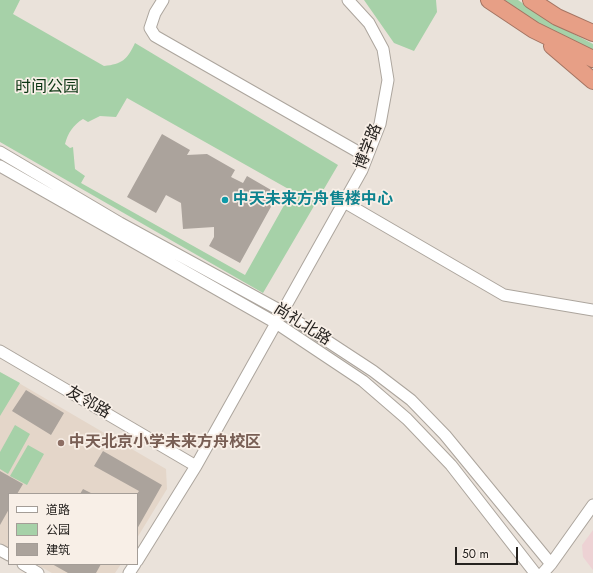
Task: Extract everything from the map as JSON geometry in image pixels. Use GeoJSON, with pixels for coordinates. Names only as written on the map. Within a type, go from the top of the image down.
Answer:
{"type":"FeatureCollection","features":[{"type":"Feature","properties":{"kind":"highway"},"geometry":{"type":"LineString","coordinates":[[531,0],[593,21]]}},
{"type":"Feature","properties":{"kind":"highway"},"geometry":{"type":"LineString","coordinates":[[531,0],[557,17],[593,33]]}},
{"type":"Feature","properties":{"kind":"highway"},"geometry":{"type":"LineString","coordinates":[[489,1],[534,30],[593,59]]}},
{"type":"Feature","properties":{"kind":"highway"},"geometry":{"type":"LineString","coordinates":[[534,30],[593,81]]}},
{"type":"Feature","properties":{"kind":"street"},"geometry":{"type":"LineString","coordinates":[[163,0],[155,14],[150,28],[155,36],[367,157]]}},
{"type":"Feature","properties":{"kind":"street","name":"博学路"},"geometry":{"type":"LineString","coordinates":[[283,312],[362,170],[380,124],[388,80],[383,49],[369,23],[348,0]]}},
{"type":"Feature","properties":{"kind":"street","name":"尚礼北路"},"geometry":{"type":"LineString","coordinates":[[0,152],[120,223],[283,312],[373,371],[411,400],[445,435],[551,564]]}},
{"type":"Feature","properties":{"kind":"street","name":"尚礼北路"},"geometry":{"type":"LineString","coordinates":[[0,166],[276,324],[363,381],[407,419],[451,465],[535,573]]}},
{"type":"Feature","properties":{"kind":"street"},"geometry":{"type":"LineString","coordinates":[[344,202],[504,295],[593,310]]}},
{"type":"Feature","properties":{"kind":"street"},"geometry":{"type":"LineString","coordinates":[[138,559],[196,466],[283,312]]}},
{"type":"Feature","properties":{"kind":"street","name":"友邻路"},"geometry":{"type":"LineString","coordinates":[[0,351],[196,466]]}},
{"type":"Feature","properties":{"kind":"street"},"geometry":{"type":"LineString","coordinates":[[543,573],[593,505]]}},
{"type":"Feature","properties":{"kind":"street"},"geometry":{"type":"LineString","coordinates":[[25,565],[38,573]]}},
{"type":"Feature","properties":{"kind":"shaded area","name":"中天北京小学未来方舟校区"},"geometry":{"type":"Polygon","coordinates":[[[0,372],[166,469],[167,489],[138,536],[138,493],[8,493],[8,547],[0,543],[0,372]]]}},
{"type":"Feature","properties":{"kind":"shaded area"},"geometry":{"type":"Polygon","coordinates":[[[593,530],[593,570],[583,557],[582,545],[593,530]]]}},
{"type":"Feature","properties":{"kind":"shaded area"},"geometry":{"type":"Polygon","coordinates":[[[38,565],[120,565],[115,573],[52,573],[38,565]]]}},
{"type":"Feature","properties":{"kind":"green space","name":"时间公园"},"geometry":{"type":"Polygon","coordinates":[[[0,0],[20,0],[13,14],[104,66],[115,64],[123,60],[135,43],[338,165],[263,293],[0,142],[0,0]],[[127,98],[116,117],[100,116],[88,122],[83,119],[79,121],[71,130],[65,144],[70,148],[73,147],[75,169],[85,176],[81,183],[245,275],[292,191],[127,98]]]}},
{"type":"Feature","properties":{"kind":"green space"},"geometry":{"type":"Polygon","coordinates":[[[364,0],[436,0],[437,12],[414,51],[394,43],[364,0]]]}},
{"type":"Feature","properties":{"kind":"green space"},"geometry":{"type":"Polygon","coordinates":[[[505,0],[518,0],[547,20],[593,44],[593,51],[536,22],[505,0]]]}},
{"type":"Feature","properties":{"kind":"green space"},"geometry":{"type":"Polygon","coordinates":[[[0,372],[20,383],[0,416],[0,372]]]}},
{"type":"Feature","properties":{"kind":"green space"},"geometry":{"type":"Polygon","coordinates":[[[15,425],[30,434],[8,474],[0,469],[0,452],[15,425]]]}},
{"type":"Feature","properties":{"kind":"green space"},"geometry":{"type":"Polygon","coordinates":[[[28,445],[44,454],[27,485],[10,476],[28,445]]]}},
{"type":"Feature","properties":{"kind":"building","name":"中天未来方舟售楼中心"},"geometry":{"type":"Polygon","coordinates":[[[162,134],[190,150],[187,155],[207,154],[235,170],[231,177],[243,183],[247,176],[278,194],[240,263],[209,246],[214,237],[214,227],[183,229],[181,203],[166,195],[156,213],[127,197],[162,134]]]}},
{"type":"Feature","properties":{"kind":"building"},"geometry":{"type":"Polygon","coordinates":[[[26,390],[64,413],[51,435],[12,411],[26,390]]]}},
{"type":"Feature","properties":{"kind":"building"},"geometry":{"type":"Polygon","coordinates":[[[103,451],[162,485],[138,527],[138,493],[139,491],[94,466],[103,451]]]}},
{"type":"Feature","properties":{"kind":"building"},"geometry":{"type":"Polygon","coordinates":[[[0,471],[23,484],[18,493],[8,493],[8,511],[0,525],[0,471]]]}},
{"type":"Feature","properties":{"kind":"building"},"geometry":{"type":"Polygon","coordinates":[[[83,489],[91,493],[81,493],[83,489]]]}},
{"type":"Feature","properties":{"kind":"building"},"geometry":{"type":"Polygon","coordinates":[[[54,565],[100,565],[96,573],[68,573],[54,565]]]}},
{"type":"Feature","properties":{"kind":"place","name":"中天未来方舟售楼中心"},"geometry":{"type":"Point","coordinates":[225,200]}},
{"type":"Feature","properties":{"kind":"place","name":"中天北京小学未来方舟校区"},"geometry":{"type":"Point","coordinates":[61,443]}}]}
